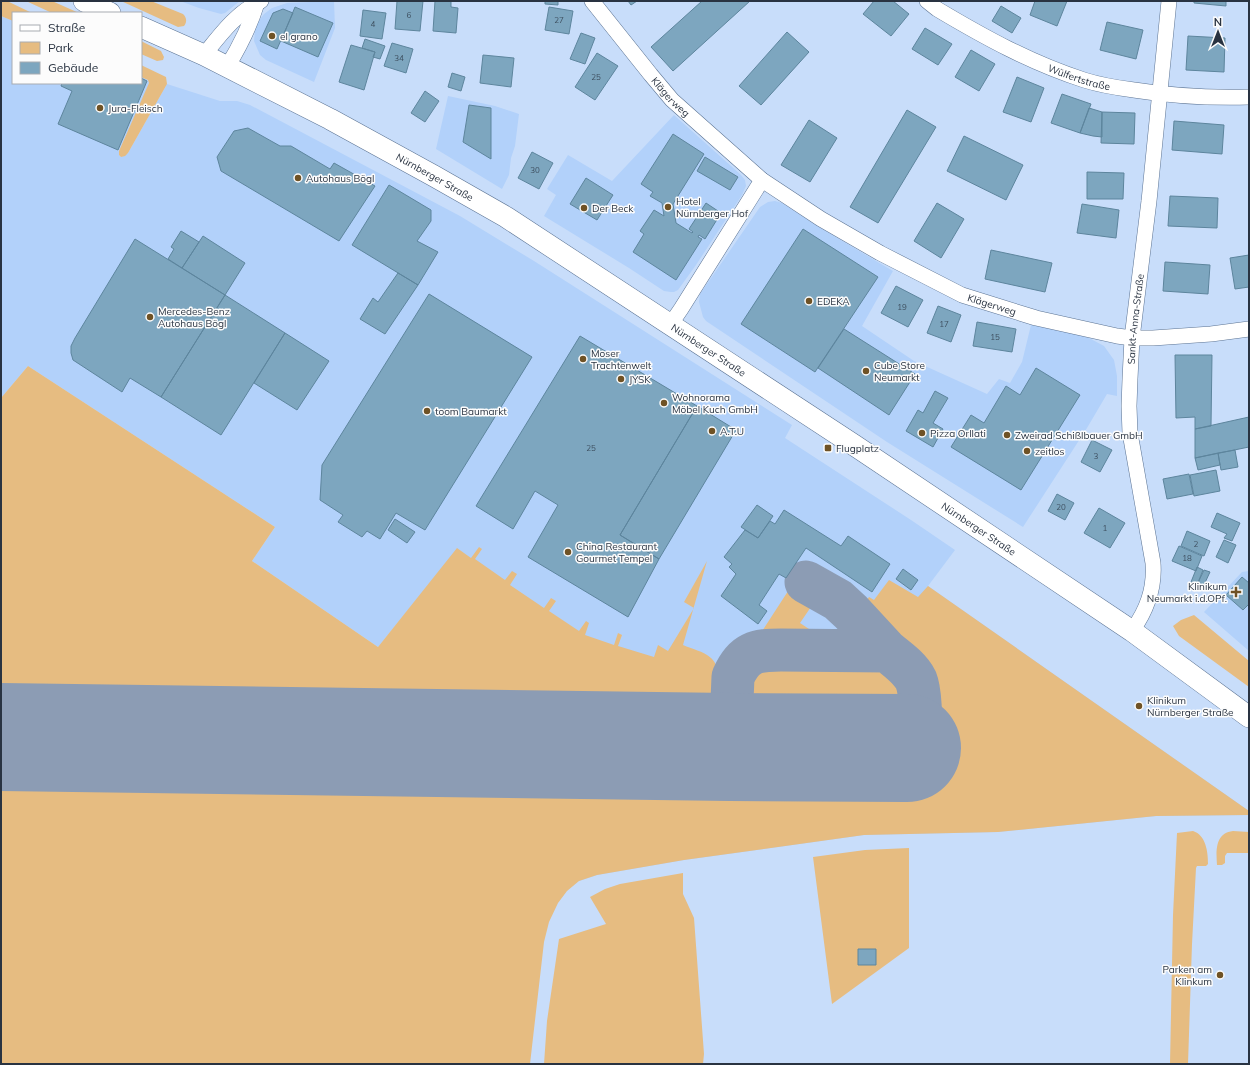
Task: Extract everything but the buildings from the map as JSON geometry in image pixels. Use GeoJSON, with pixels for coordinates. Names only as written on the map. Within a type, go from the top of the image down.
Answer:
{"type":"FeatureCollection","features":[{"type":"Feature","properties":{"kind":"main road"},"geometry":{"type":"LineString","coordinates":[[84,1],[108,12]]}},
{"type":"Feature","properties":{"kind":"main road","name":"Nürnberger Straße"},"geometry":{"type":"LineString","coordinates":[[142,27],[204,55],[330,119],[476,200],[538,237],[854,445],[1132,631],[1249,717]]}},
{"type":"Feature","properties":{"kind":"street","name":"Klägerweg"},"geometry":{"type":"LineString","coordinates":[[592,1],[672,100],[762,180],[821,219],[880,253],[962,295],[1036,318],[1132,338],[1172,337],[1249,329]]}},
{"type":"Feature","properties":{"kind":"street","name":"Wülfertstraße"},"geometry":{"type":"LineString","coordinates":[[927,1],[937,9],[1006,48],[1042,65],[1085,80],[1119,88],[1159,94],[1249,97]]}},
{"type":"Feature","properties":{"kind":"street","name":"Sankt-Anna-Straße"},"geometry":{"type":"LineString","coordinates":[[1132,631],[1145,610],[1150,597],[1153,586],[1154,570],[1130,433],[1129,406],[1132,338],[1149,202],[1159,94],[1170,1]]}},
{"type":"Feature","properties":{"kind":"street"},"geometry":{"type":"LineString","coordinates":[[204,55],[236,19],[259,2]]}},
{"type":"Feature","properties":{"kind":"street"},"geometry":{"type":"LineString","coordinates":[[227,67],[241,44],[259,2]]}},
{"type":"Feature","properties":{"kind":"street"},"geometry":{"type":"LineString","coordinates":[[670,325],[762,180]]}},
{"type":"Feature","properties":{"kind":"shaded area"},"geometry":{"type":"Polygon","coordinates":[[[180,1],[240,1],[225,13],[221,14],[180,1]]]}},
{"type":"Feature","properties":{"kind":"shaded area"},"geometry":{"type":"Polygon","coordinates":[[[334,1],[335,28],[314,82],[266,60],[260,55],[254,41],[255,30],[258,22],[264,14],[272,8],[287,3],[334,1]]]}},
{"type":"Feature","properties":{"kind":"shaded area"},"geometry":{"type":"Polygon","coordinates":[[[1,16],[12,21],[12,84],[142,84],[142,77],[148,80],[148,87],[119,151],[119,155],[121,157],[128,153],[167,84],[220,101],[237,101],[250,105],[460,216],[534,261],[792,425],[785,438],[955,550],[928,586],[1249,811],[1249,815],[1156,816],[998,832],[864,835],[684,860],[597,875],[579,881],[1,884],[1,661],[535,666],[455,552],[378,647],[252,561],[275,527],[28,366],[1,398],[1,16]]]}},
{"type":"Feature","properties":{"kind":"shaded area"},"geometry":{"type":"Polygon","coordinates":[[[448,96],[495,106],[519,114],[515,146],[511,158],[509,175],[502,189],[436,149],[448,96]]]}},
{"type":"Feature","properties":{"kind":"shaded area"},"geometry":{"type":"Polygon","coordinates":[[[674,115],[740,174],[745,180],[746,186],[742,195],[696,265],[678,290],[671,292],[664,291],[544,216],[556,195],[547,189],[568,155],[612,181],[674,115]]]}},
{"type":"Feature","properties":{"kind":"shaded area"},"geometry":{"type":"Polygon","coordinates":[[[775,201],[782,203],[817,226],[893,271],[862,326],[914,361],[987,394],[999,379],[1010,383],[1022,362],[1031,325],[1089,338],[1104,346],[1114,360],[1117,376],[1117,396],[1107,394],[1087,428],[1023,527],[887,442],[706,321],[703,317],[699,302],[700,294],[760,207],[768,202],[775,201]]]}},
{"type":"Feature","properties":{"kind":"shaded area","name":"Klinikum Neumarkt i.d.OPf."},"geometry":{"type":"Polygon","coordinates":[[[1249,571],[1249,651],[1204,612],[1242,572],[1249,571]]]}},
{"type":"Feature","properties":{"kind":"green space"},"geometry":{"type":"Polygon","coordinates":[[[1,1],[7,1],[30,12],[12,12],[12,21],[1,16],[1,1]]]}},
{"type":"Feature","properties":{"kind":"green space"},"geometry":{"type":"Polygon","coordinates":[[[26,1],[52,1],[77,12],[50,12],[26,1]]]}},
{"type":"Feature","properties":{"kind":"green space"},"geometry":{"type":"Polygon","coordinates":[[[121,1],[151,1],[183,14],[186,18],[186,23],[184,26],[178,27],[121,1]]]}},
{"type":"Feature","properties":{"kind":"green space"},"geometry":{"type":"Polygon","coordinates":[[[142,42],[161,51],[164,57],[163,60],[157,61],[142,54],[142,42]]]}},
{"type":"Feature","properties":{"kind":"green space"},"geometry":{"type":"Polygon","coordinates":[[[142,65],[166,77],[167,84],[128,153],[121,157],[119,155],[119,151],[149,83],[148,80],[142,77],[142,65]]]}},
{"type":"Feature","properties":{"kind":"green space"},"geometry":{"type":"Polygon","coordinates":[[[28,366],[275,527],[252,561],[378,647],[457,548],[471,558],[479,547],[482,549],[475,559],[505,580],[512,571],[517,574],[510,585],[544,608],[551,598],[556,601],[549,611],[579,631],[586,621],[589,623],[585,635],[614,645],[618,633],[622,635],[618,646],[654,657],[658,645],[668,651],[693,609],[683,645],[697,650],[711,658],[719,671],[724,698],[724,707],[720,721],[713,728],[696,733],[1,724],[1,398],[28,366]]]}},
{"type":"Feature","properties":{"kind":"green space"},"geometry":{"type":"Polygon","coordinates":[[[707,561],[694,608],[684,602],[707,561]]]}},
{"type":"Feature","properties":{"kind":"green space"},"geometry":{"type":"Polygon","coordinates":[[[889,580],[918,597],[928,586],[1249,811],[1249,815],[1156,816],[998,832],[864,835],[684,860],[597,875],[579,881],[567,891],[558,903],[549,922],[544,942],[530,1064],[1,1064],[1,750],[925,762],[925,688],[922,680],[913,667],[858,613],[869,597],[874,600],[889,580]]]}},
{"type":"Feature","properties":{"kind":"green space"},"geometry":{"type":"Polygon","coordinates":[[[792,585],[817,598],[800,623],[830,643],[847,618],[873,644],[755,642],[792,585]]]}},
{"type":"Feature","properties":{"kind":"green space"},"geometry":{"type":"Polygon","coordinates":[[[1194,615],[1249,661],[1249,687],[1179,636],[1173,626],[1181,620],[1194,615]]]}},
{"type":"Feature","properties":{"kind":"green space"},"geometry":{"type":"Polygon","coordinates":[[[795,656],[876,657],[887,660],[897,666],[905,675],[913,690],[914,717],[911,727],[905,733],[895,736],[888,736],[764,733],[750,730],[741,725],[737,715],[738,694],[744,676],[748,670],[758,662],[767,659],[795,656]]]}},
{"type":"Feature","properties":{"kind":"green space"},"geometry":{"type":"Polygon","coordinates":[[[1193,831],[1201,836],[1205,844],[1207,849],[1208,864],[1206,866],[1197,866],[1196,868],[1188,1064],[1170,1064],[1173,915],[1177,833],[1193,831]]]}},
{"type":"Feature","properties":{"kind":"green space"},"geometry":{"type":"Polygon","coordinates":[[[1227,832],[1249,832],[1249,853],[1227,853],[1225,856],[1225,863],[1222,865],[1217,865],[1217,849],[1220,839],[1227,832]]]}},
{"type":"Feature","properties":{"kind":"green space"},"geometry":{"type":"Polygon","coordinates":[[[909,848],[909,948],[832,1004],[813,857],[865,850],[909,848]]]}},
{"type":"Feature","properties":{"kind":"green space"},"geometry":{"type":"Polygon","coordinates":[[[683,873],[683,894],[694,918],[704,1054],[703,1064],[544,1064],[547,1021],[559,939],[606,924],[590,897],[605,889],[620,884],[683,873]]]}},
{"type":"Feature","properties":{"kind":"taxiway"},"geometry":{"type":"LineString","coordinates":[[806,582],[838,600],[887,651]]}},
{"type":"Feature","properties":{"kind":"taxiway"},"geometry":{"type":"LineString","coordinates":[[730,747],[733,677],[737,669],[746,657],[752,654],[764,651],[781,650],[887,651],[910,672],[916,680],[919,691],[920,725],[916,738],[907,748]]}},
{"type":"Feature","properties":{"kind":"runway"},"geometry":{"type":"LineString","coordinates":[[1,737],[907,748]]}},
{"type":"Feature","properties":{"kind":"place","name":"el grano"},"geometry":{"type":"Point","coordinates":[272,36]}},
{"type":"Feature","properties":{"kind":"place","name":"Jura-Fleisch"},"geometry":{"type":"Point","coordinates":[100,108]}},
{"type":"Feature","properties":{"kind":"place","name":"Autohaus Bögl"},"geometry":{"type":"Point","coordinates":[298,178]}},
{"type":"Feature","properties":{"kind":"place","name":"Hotel Nürnberger Hof"},"geometry":{"type":"Point","coordinates":[668,207]}},
{"type":"Feature","properties":{"kind":"place","name":"Der Beck"},"geometry":{"type":"Point","coordinates":[584,208]}},
{"type":"Feature","properties":{"kind":"place","name":"EDEKA"},"geometry":{"type":"Point","coordinates":[809,301]}},
{"type":"Feature","properties":{"kind":"place","name":"Mercedes-Benz Autohaus Bögl"},"geometry":{"type":"Point","coordinates":[150,317]}},
{"type":"Feature","properties":{"kind":"place","name":"Moser Trachtenwelt"},"geometry":{"type":"Point","coordinates":[583,359]}},
{"type":"Feature","properties":{"kind":"place","name":"Cube Store Neumarkt"},"geometry":{"type":"Point","coordinates":[866,371]}},
{"type":"Feature","properties":{"kind":"place","name":"JYSK"},"geometry":{"type":"Point","coordinates":[621,379]}},
{"type":"Feature","properties":{"kind":"place","name":"Wohnorama Möbel Kuch GmbH"},"geometry":{"type":"Point","coordinates":[664,403]}},
{"type":"Feature","properties":{"kind":"place","name":"toom Baumarkt"},"geometry":{"type":"Point","coordinates":[427,411]}},
{"type":"Feature","properties":{"kind":"place","name":"A.T.U"},"geometry":{"type":"Point","coordinates":[712,431]}},
{"type":"Feature","properties":{"kind":"place","name":"Pizza Orllati"},"geometry":{"type":"Point","coordinates":[922,433]}},
{"type":"Feature","properties":{"kind":"place","name":"Zweirad Schißlbauer GmbH"},"geometry":{"type":"Point","coordinates":[1007,435]}},
{"type":"Feature","properties":{"kind":"place","name":"Flugplatz"},"geometry":{"type":"Point","coordinates":[828,448]}},
{"type":"Feature","properties":{"kind":"place","name":"zeitlos"},"geometry":{"type":"Point","coordinates":[1027,451]}},
{"type":"Feature","properties":{"kind":"place","name":"China Restaurant Gourmet Tempel"},"geometry":{"type":"Point","coordinates":[568,552]}},
{"type":"Feature","properties":{"kind":"place","name":"Klinikum Neumarkt i.d.OPf."},"geometry":{"type":"Point","coordinates":[1236,592]}},
{"type":"Feature","properties":{"kind":"place","name":"Klinikum Nürnberger Straße"},"geometry":{"type":"Point","coordinates":[1139,706]}},
{"type":"Feature","properties":{"kind":"place","name":"Parken am Klinkum"},"geometry":{"type":"Point","coordinates":[1220,975]}}]}
